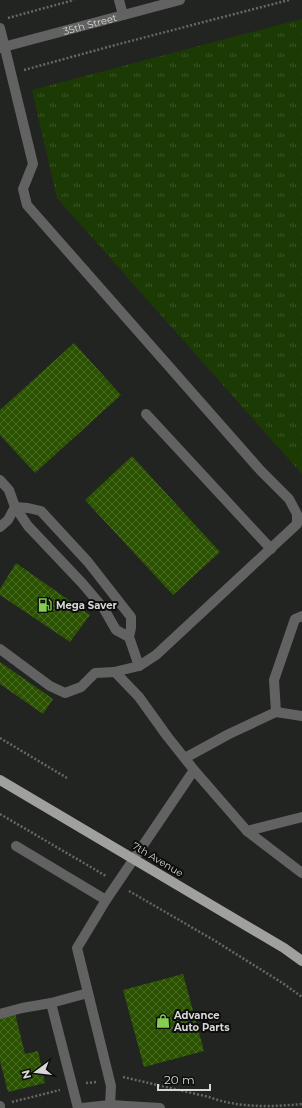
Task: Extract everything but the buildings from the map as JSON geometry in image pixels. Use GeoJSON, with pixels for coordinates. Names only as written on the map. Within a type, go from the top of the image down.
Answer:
{"type":"FeatureCollection","features":[{"type":"Feature","properties":{"kind":"main road","name":"7th Avenue"},"geometry":{"type":"LineString","coordinates":[[0,780],[284,948],[302,961]]}},
{"type":"Feature","properties":{"kind":"street"},"geometry":{"type":"LineString","coordinates":[[119,0],[123,15]]}},
{"type":"Feature","properties":{"kind":"street","name":"35th Street"},"geometry":{"type":"LineString","coordinates":[[2,48],[180,0]]}},
{"type":"Feature","properties":{"kind":"street"},"geometry":{"type":"LineString","coordinates":[[0,28],[2,48],[11,73],[33,164],[24,189],[27,205],[261,471],[289,499],[297,514],[297,524],[156,655],[139,666],[114,672],[96,673],[81,687],[65,693],[50,686],[0,649]]}},
{"type":"Feature","properties":{"kind":"street"},"geometry":{"type":"LineString","coordinates":[[146,414],[271,549]]}},
{"type":"Feature","properties":{"kind":"street"},"geometry":{"type":"LineString","coordinates":[[0,480],[9,490],[15,507],[28,526],[82,583],[104,609],[116,630],[129,637]]}},
{"type":"Feature","properties":{"kind":"street"},"geometry":{"type":"LineString","coordinates":[[15,507],[41,511],[88,562],[131,617],[129,637],[139,666]]}},
{"type":"Feature","properties":{"kind":"street"},"geometry":{"type":"LineString","coordinates":[[0,527],[8,520],[15,507]]}},
{"type":"Feature","properties":{"kind":"street"},"geometry":{"type":"LineString","coordinates":[[276,712],[274,680],[295,619],[302,616]]}},
{"type":"Feature","properties":{"kind":"street"},"geometry":{"type":"LineString","coordinates":[[114,672],[139,697],[194,770],[247,831],[302,873]]}},
{"type":"Feature","properties":{"kind":"street"},"geometry":{"type":"LineString","coordinates":[[185,758],[228,734],[276,712],[302,716]]}},
{"type":"Feature","properties":{"kind":"street"},"geometry":{"type":"LineString","coordinates":[[110,1105],[111,1086],[76,948],[106,900],[194,770]]}},
{"type":"Feature","properties":{"kind":"street"},"geometry":{"type":"LineString","coordinates":[[247,831],[302,817]]}},
{"type":"Feature","properties":{"kind":"street"},"geometry":{"type":"LineString","coordinates":[[16,846],[106,900]]}},
{"type":"Feature","properties":{"kind":"street"},"geometry":{"type":"LineString","coordinates":[[0,1014],[88,994]]}},
{"type":"Feature","properties":{"kind":"street"},"geometry":{"type":"LineString","coordinates":[[51,1003],[78,1108]]}},
{"type":"Feature","properties":{"kind":"street"},"geometry":{"type":"LineString","coordinates":[[82,1108],[110,1105],[160,1108]]}},
{"type":"Feature","properties":{"kind":"path"},"geometry":{"type":"LineString","coordinates":[[7,18],[74,0]]}},
{"type":"Feature","properties":{"kind":"path"},"geometry":{"type":"LineString","coordinates":[[11,73],[289,0]]}},
{"type":"Feature","properties":{"kind":"path"},"geometry":{"type":"LineString","coordinates":[[0,738],[67,778]]}},
{"type":"Feature","properties":{"kind":"path"},"geometry":{"type":"LineString","coordinates":[[0,814],[212,939],[302,997]]}},
{"type":"Feature","properties":{"kind":"green space"},"geometry":{"type":"Polygon","coordinates":[[[302,19],[302,474],[57,198],[32,90],[302,19]]]}},
{"type":"Feature","properties":{"kind":"place","name":"Mega Saver"},"geometry":{"type":"Point","coordinates":[45,605]}},
{"type":"Feature","properties":{"kind":"place","name":"Advance Auto Parts"},"geometry":{"type":"Point","coordinates":[163,1021]}}]}
